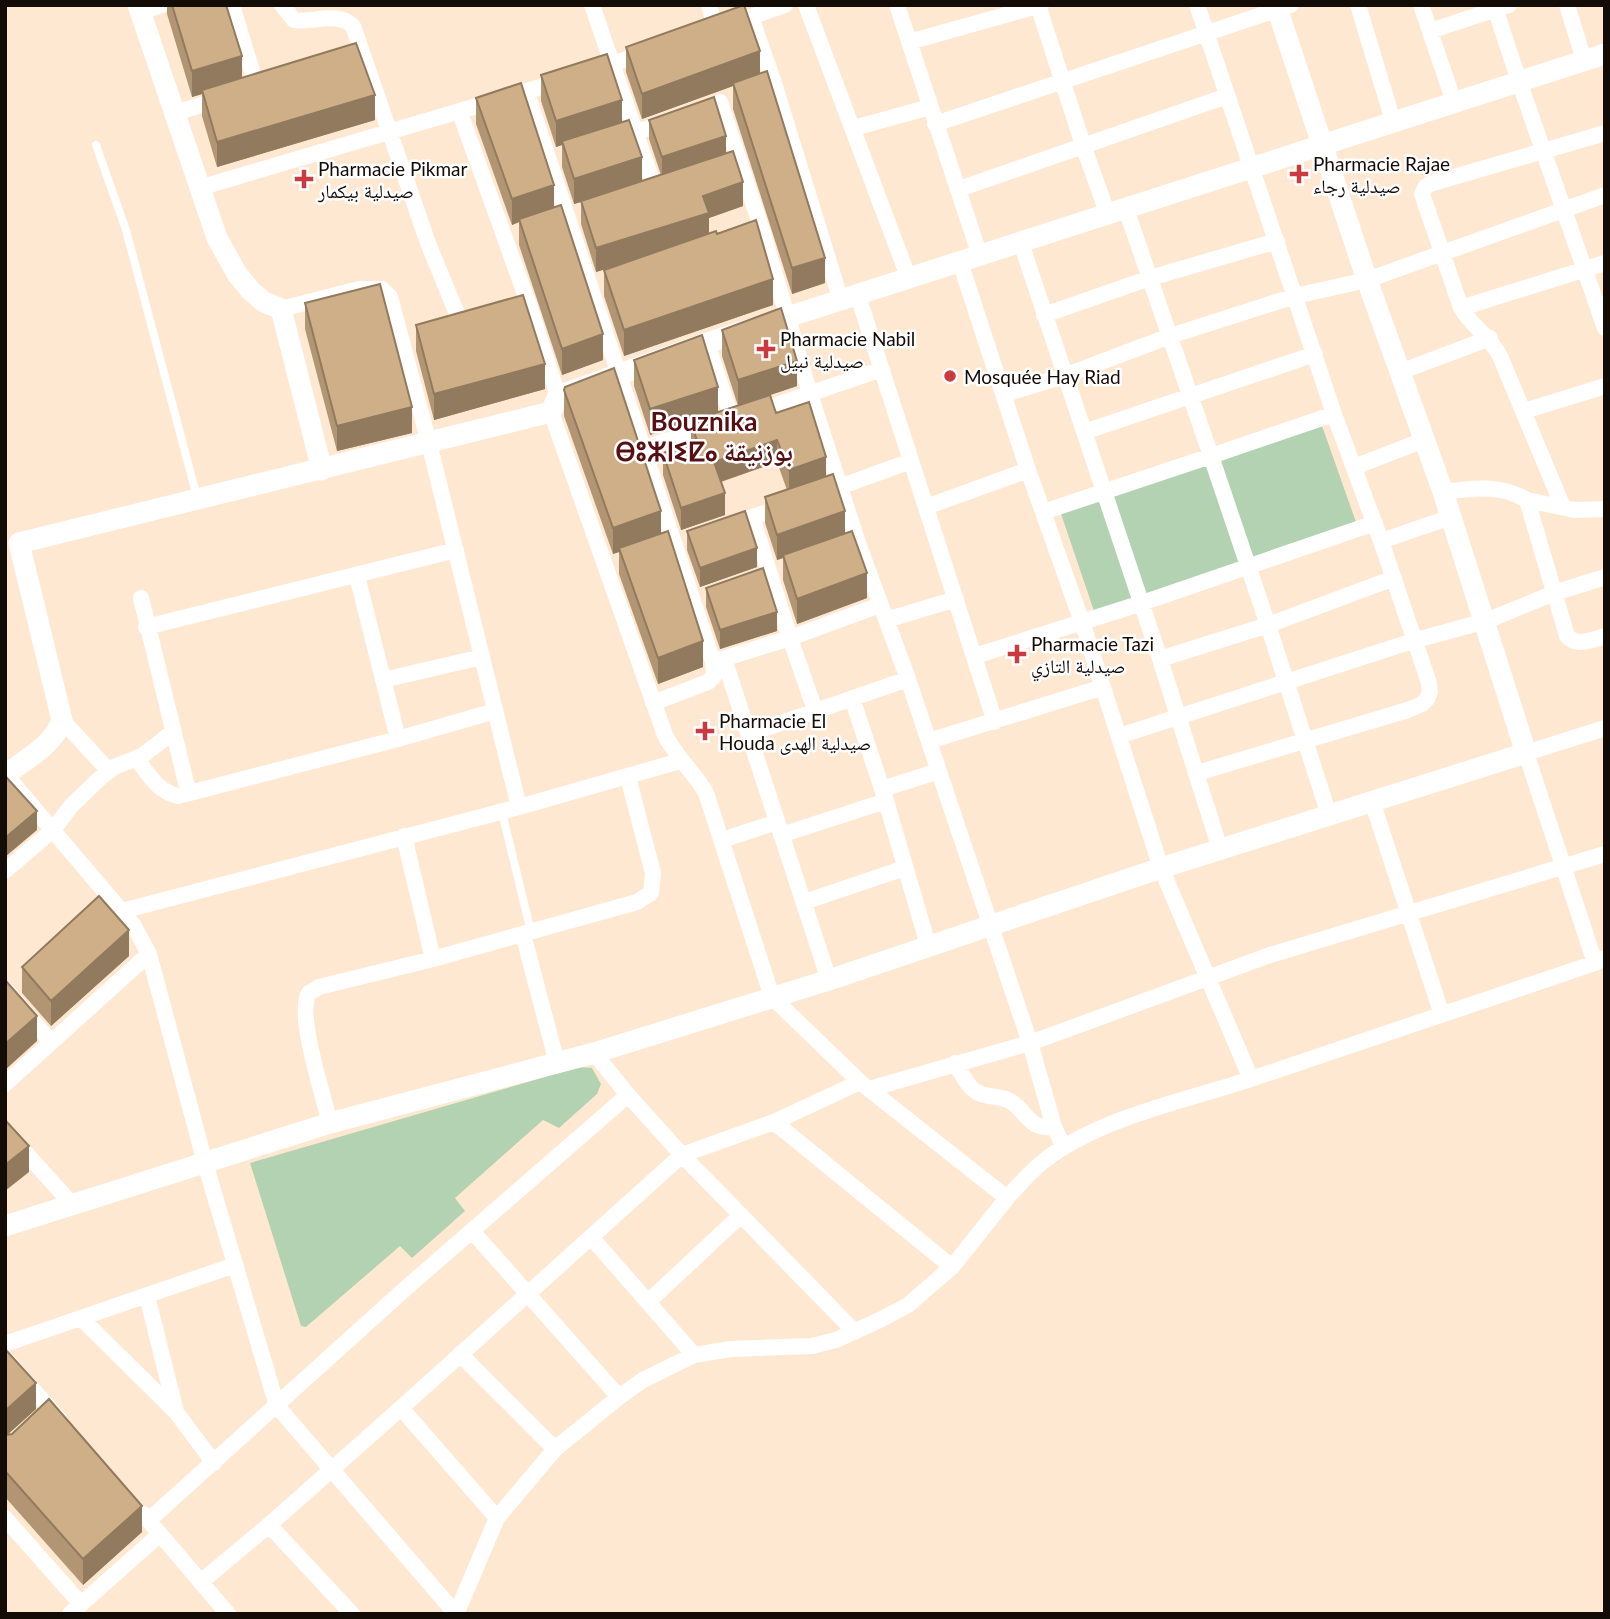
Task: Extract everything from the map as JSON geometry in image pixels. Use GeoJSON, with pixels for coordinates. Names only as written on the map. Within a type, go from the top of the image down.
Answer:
{"type":"FeatureCollection","features":[{"type":"Feature","properties":{"kind":"street"},"geometry":{"type":"LineString","coordinates":[[162,5],[139,8],[217,238],[237,274],[264,302],[281,309],[359,289],[382,289],[390,297],[410,341],[429,443],[519,807]]}},
{"type":"Feature","properties":{"kind":"street"},"geometry":{"type":"LineString","coordinates":[[174,113],[251,90],[232,5]]}},
{"type":"Feature","properties":{"kind":"street"},"geometry":{"type":"LineString","coordinates":[[282,5],[294,20],[335,18],[347,20],[353,26],[358,57],[390,132],[428,243],[462,326]]}},
{"type":"Feature","properties":{"kind":"street"},"geometry":{"type":"LineString","coordinates":[[592,5],[655,189]]}},
{"type":"Feature","properties":{"kind":"street"},"geometry":{"type":"LineString","coordinates":[[709,5],[710,32],[785,5]]}},
{"type":"Feature","properties":{"kind":"street"},"geometry":{"type":"LineString","coordinates":[[806,5],[909,279]]}},
{"type":"Feature","properties":{"kind":"street"},"geometry":{"type":"LineString","coordinates":[[897,5],[959,189],[970,259],[1028,470],[1104,687],[1161,868],[1251,1079]]}},
{"type":"Feature","properties":{"kind":"street"},"geometry":{"type":"LineString","coordinates":[[1196,773],[1422,704],[1430,692],[1416,640],[1334,414],[1197,5]]}},
{"type":"Feature","properties":{"kind":"street"},"geometry":{"type":"LineString","coordinates":[[1358,5],[1393,121]]}},
{"type":"Feature","properties":{"kind":"street"},"geometry":{"type":"LineString","coordinates":[[1421,5],[1454,102]]}},
{"type":"Feature","properties":{"kind":"street"},"geometry":{"type":"LineString","coordinates":[[1567,5],[1584,60]]}},
{"type":"Feature","properties":{"kind":"street"},"geometry":{"type":"LineString","coordinates":[[909,42],[1039,6],[1083,145],[1150,278],[1268,625],[1329,815]]}},
{"type":"Feature","properties":{"kind":"street"},"geometry":{"type":"LineString","coordinates":[[62,720],[57,732],[48,741],[5,775],[135,926],[149,954],[205,1163],[277,1406],[457,1613],[497,1518],[555,1449],[643,1380],[694,1355],[731,1349],[805,1347],[836,1340],[908,1305],[953,1268],[1029,1174],[1064,1147],[1116,1121],[1251,1079],[1600,960],[1564,867],[1443,492],[1321,145],[1281,6],[1206,34],[935,124]]}},
{"type":"Feature","properties":{"kind":"street"},"geometry":{"type":"LineString","coordinates":[[1430,31],[1500,7],[1519,81],[1605,328]]}},
{"type":"Feature","properties":{"kind":"street"},"geometry":{"type":"LineString","coordinates":[[751,17],[769,85],[850,298],[882,369],[995,722]]}},
{"type":"Feature","properties":{"kind":"street"},"geometry":{"type":"LineString","coordinates":[[200,188],[527,93],[664,47]]}},
{"type":"Feature","properties":{"kind":"street"},"geometry":{"type":"LineString","coordinates":[[109,771],[62,720],[12,544],[429,443],[554,404],[618,375],[707,343],[1605,54]]}},
{"type":"Feature","properties":{"kind":"street"},"geometry":{"type":"LineString","coordinates":[[527,93],[555,158],[568,217],[598,285],[618,375],[674,544],[699,598],[719,661],[749,734],[829,980]]}},
{"type":"Feature","properties":{"kind":"street"},"geometry":{"type":"LineString","coordinates":[[959,189],[1227,96]]}},
{"type":"Feature","properties":{"kind":"street"},"geometry":{"type":"LineString","coordinates":[[720,102],[733,164],[787,318],[840,487],[852,545],[883,612],[908,679],[1030,1043],[1054,1127],[1064,1147]]}},
{"type":"Feature","properties":{"kind":"street"},"geometry":{"type":"LineString","coordinates":[[854,128],[930,107]]}},
{"type":"Feature","properties":{"kind":"street"},"geometry":{"type":"LineString","coordinates":[[460,113],[511,236],[524,310],[554,404],[612,565],[653,703],[665,735],[680,761],[697,778],[706,793],[772,997],[865,1086],[1007,1198]]}},
{"type":"Feature","properties":{"kind":"street"},"geometry":{"type":"LineString","coordinates":[[598,145],[684,115]]}},
{"type":"Feature","properties":{"kind":"street"},"geometry":{"type":"LineString","coordinates":[[1563,508],[1510,375],[1490,338],[1472,323],[1461,308],[1422,194],[1426,186],[1605,133]]}},
{"type":"Feature","properties":{"kind":"street"},"geometry":{"type":"LineString","coordinates":[[1005,394],[1064,376],[1170,336],[1295,296],[1367,280],[1605,195]]}},
{"type":"Feature","properties":{"kind":"street"},"geometry":{"type":"LineString","coordinates":[[1044,315],[1150,278],[1277,241]]}},
{"type":"Feature","properties":{"kind":"street"},"geometry":{"type":"LineString","coordinates":[[1021,243],[1142,603],[1220,849]]}},
{"type":"Feature","properties":{"kind":"street"},"geometry":{"type":"LineString","coordinates":[[1461,308],[1605,263]]}},
{"type":"Feature","properties":{"kind":"street"},"geometry":{"type":"LineString","coordinates":[[281,309],[321,470]]}},
{"type":"Feature","properties":{"kind":"street"},"geometry":{"type":"LineString","coordinates":[[1400,372],[1490,338]]}},
{"type":"Feature","properties":{"kind":"street"},"geometry":{"type":"LineString","coordinates":[[707,343],[732,420]]}},
{"type":"Feature","properties":{"kind":"street"},"geometry":{"type":"LineString","coordinates":[[1084,432],[1315,354]]}},
{"type":"Feature","properties":{"kind":"street"},"geometry":{"type":"LineString","coordinates":[[644,448],[882,369]]}},
{"type":"Feature","properties":{"kind":"street"},"geometry":{"type":"LineString","coordinates":[[1524,411],[1605,386]]}},
{"type":"Feature","properties":{"kind":"street"},"geometry":{"type":"LineString","coordinates":[[1043,512],[1334,414]]}},
{"type":"Feature","properties":{"kind":"street"},"geometry":{"type":"LineString","coordinates":[[1354,467],[1424,440]]}},
{"type":"Feature","properties":{"kind":"street"},"geometry":{"type":"LineString","coordinates":[[712,531],[911,461]]}},
{"type":"Feature","properties":{"kind":"street"},"geometry":{"type":"LineString","coordinates":[[926,507],[1028,470]]}},
{"type":"Feature","properties":{"kind":"street"},"geometry":{"type":"LineString","coordinates":[[1443,492],[1480,487],[1505,489],[1527,500],[1563,508],[1586,511],[1605,509]]}},
{"type":"Feature","properties":{"kind":"street"},"geometry":{"type":"LineString","coordinates":[[1527,500],[1564,630],[1570,640],[1579,642],[1605,636]]}},
{"type":"Feature","properties":{"kind":"street"},"geometry":{"type":"LineString","coordinates":[[752,517],[816,710]]}},
{"type":"Feature","properties":{"kind":"street"},"geometry":{"type":"LineString","coordinates":[[1381,541],[1451,517]]}},
{"type":"Feature","properties":{"kind":"street"},"geometry":{"type":"LineString","coordinates":[[975,656],[1142,603],[1375,523]]}},
{"type":"Feature","properties":{"kind":"street"},"geometry":{"type":"LineString","coordinates":[[146,627],[456,550]]}},
{"type":"Feature","properties":{"kind":"street"},"geometry":{"type":"LineString","coordinates":[[357,576],[398,739]]}},
{"type":"Feature","properties":{"kind":"street"},"geometry":{"type":"LineString","coordinates":[[1119,736],[1416,640],[1486,621],[1554,593],[1605,577]]}},
{"type":"Feature","properties":{"kind":"street"},"geometry":{"type":"LineString","coordinates":[[1160,659],[1268,625],[1394,579]]}},
{"type":"Feature","properties":{"kind":"street"},"geometry":{"type":"LineString","coordinates":[[141,598],[188,791]]}},
{"type":"Feature","properties":{"kind":"street"},"geometry":{"type":"LineString","coordinates":[[719,661],[883,612],[956,599]]}},
{"type":"Feature","properties":{"kind":"street"},"geometry":{"type":"LineString","coordinates":[[383,680],[482,657]]}},
{"type":"Feature","properties":{"kind":"street"},"geometry":{"type":"LineString","coordinates":[[653,703],[702,686],[711,680],[719,661]]}},
{"type":"Feature","properties":{"kind":"street"},"geometry":{"type":"LineString","coordinates":[[749,734],[908,679]]}},
{"type":"Feature","properties":{"kind":"street"},"geometry":{"type":"LineString","coordinates":[[929,741],[1104,687]]}},
{"type":"Feature","properties":{"kind":"street"},"geometry":{"type":"LineString","coordinates":[[852,698],[928,945]]}},
{"type":"Feature","properties":{"kind":"street"},"geometry":{"type":"LineString","coordinates":[[137,759],[163,790],[178,796],[188,791],[398,739],[495,711]]}},
{"type":"Feature","properties":{"kind":"street"},"geometry":{"type":"LineString","coordinates":[[5,1226],[330,1123],[594,1053],[829,980],[1161,868],[1605,728]]}},
{"type":"Feature","properties":{"kind":"street"},"geometry":{"type":"LineString","coordinates":[[5,871],[54,829],[71,806],[109,771],[137,759],[174,732]]}},
{"type":"Feature","properties":{"kind":"street"},"geometry":{"type":"LineString","coordinates":[[122,911],[502,812],[680,761]]}},
{"type":"Feature","properties":{"kind":"street"},"geometry":{"type":"LineString","coordinates":[[722,840],[779,829],[884,795],[939,771]]}},
{"type":"Feature","properties":{"kind":"street"},"geometry":{"type":"LineString","coordinates":[[330,1123],[307,1028],[305,1004],[309,993],[332,983],[433,959],[637,902],[652,893],[653,873],[628,777]]}},
{"type":"Feature","properties":{"kind":"street"},"geometry":{"type":"LineString","coordinates":[[1372,801],[1441,1015]]}},
{"type":"Feature","properties":{"kind":"street"},"geometry":{"type":"LineString","coordinates":[[404,836],[433,959]]}},
{"type":"Feature","properties":{"kind":"street"},"geometry":{"type":"LineString","coordinates":[[202,1581],[401,1408],[682,1155],[865,1086],[1030,1043],[1270,956],[1605,854]]}},
{"type":"Feature","properties":{"kind":"street"},"geometry":{"type":"LineString","coordinates":[[804,902],[905,868]]}},
{"type":"Feature","properties":{"kind":"street"},"geometry":{"type":"LineString","coordinates":[[527,933],[557,1063]]}},
{"type":"Feature","properties":{"kind":"street"},"geometry":{"type":"LineString","coordinates":[[5,1084],[149,954]]}},
{"type":"Feature","properties":{"kind":"street"},"geometry":{"type":"LineString","coordinates":[[5,989],[51,1042]]}},
{"type":"Feature","properties":{"kind":"street"},"geometry":{"type":"LineString","coordinates":[[594,1053],[682,1155],[855,1332]]}},
{"type":"Feature","properties":{"kind":"street"},"geometry":{"type":"LineString","coordinates":[[955,1063],[970,1087],[978,1093],[1009,1100],[1035,1125],[1054,1127]]}},
{"type":"Feature","properties":{"kind":"street"},"geometry":{"type":"LineString","coordinates":[[149,1520],[375,1315],[628,1095]]}},
{"type":"Feature","properties":{"kind":"street"},"geometry":{"type":"LineString","coordinates":[[774,1122],[953,1268]]}},
{"type":"Feature","properties":{"kind":"street"},"geometry":{"type":"LineString","coordinates":[[5,1130],[72,1203]]}},
{"type":"Feature","properties":{"kind":"street"},"geometry":{"type":"LineString","coordinates":[[648,1301],[741,1215]]}},
{"type":"Feature","properties":{"kind":"street"},"geometry":{"type":"LineString","coordinates":[[472,1231],[619,1397]]}},
{"type":"Feature","properties":{"kind":"street"},"geometry":{"type":"LineString","coordinates":[[591,1237],[694,1355]]}},
{"type":"Feature","properties":{"kind":"street"},"geometry":{"type":"LineString","coordinates":[[5,1344],[235,1265]]}},
{"type":"Feature","properties":{"kind":"street"},"geometry":{"type":"LineString","coordinates":[[146,1296],[176,1412]]}},
{"type":"Feature","properties":{"kind":"street"},"geometry":{"type":"LineString","coordinates":[[80,1318],[176,1412],[214,1463]]}},
{"type":"Feature","properties":{"kind":"street"},"geometry":{"type":"LineString","coordinates":[[460,1354],[555,1449]]}},
{"type":"Feature","properties":{"kind":"street"},"geometry":{"type":"LineString","coordinates":[[5,1358],[46,1414],[68,1430]]}},
{"type":"Feature","properties":{"kind":"street"},"geometry":{"type":"LineString","coordinates":[[401,1408],[497,1518]]}},
{"type":"Feature","properties":{"kind":"street"},"geometry":{"type":"LineString","coordinates":[[131,1500],[227,1613]]}},
{"type":"Feature","properties":{"kind":"street"},"geometry":{"type":"LineString","coordinates":[[5,1518],[75,1609],[160,1534]]}},
{"type":"Feature","properties":{"kind":"street"},"geometry":{"type":"LineString","coordinates":[[269,1525],[352,1614]]}},
{"type":"Feature","properties":{"kind":"lane"},"geometry":{"type":"LineString","coordinates":[[96,145],[125,230],[198,500]]}},
{"type":"Feature","properties":{"kind":"lane"},"geometry":{"type":"LineString","coordinates":[[502,812],[527,933]]}},
{"type":"Feature","properties":{"kind":"green space"},"geometry":{"type":"Polygon","coordinates":[[[1320,420],[1357,525],[1094,611],[1059,508],[1320,420]]]}},
{"type":"Feature","properties":{"kind":"green space"},"geometry":{"type":"Polygon","coordinates":[[[579,1067],[592,1068],[601,1084],[597,1094],[559,1128],[543,1120],[455,1198],[465,1211],[412,1258],[400,1246],[306,1327],[301,1326],[250,1163],[579,1067]]]}},
{"type":"Feature","properties":{"kind":"building"},"geometry":{"type":"Polygon","coordinates":[[[172,5],[226,5],[242,56],[192,71],[172,5]]]}},
{"type":"Feature","properties":{"kind":"building"},"geometry":{"type":"Polygon","coordinates":[[[744,5],[760,51],[642,94],[626,47],[744,5]]]}},
{"type":"Feature","properties":{"kind":"building"},"geometry":{"type":"Polygon","coordinates":[[[356,43],[375,95],[217,142],[202,90],[356,43]]]}},
{"type":"Feature","properties":{"kind":"building"},"geometry":{"type":"Polygon","coordinates":[[[607,54],[622,100],[556,121],[541,75],[607,54]]]}},
{"type":"Feature","properties":{"kind":"building"},"geometry":{"type":"Polygon","coordinates":[[[767,71],[825,258],[792,268],[733,83],[767,71]]]}},
{"type":"Feature","properties":{"kind":"building"},"geometry":{"type":"Polygon","coordinates":[[[521,83],[554,185],[512,199],[476,98],[521,83]]]}},
{"type":"Feature","properties":{"kind":"building"},"geometry":{"type":"Polygon","coordinates":[[[714,97],[726,136],[662,157],[649,120],[714,97]]]}},
{"type":"Feature","properties":{"kind":"building"},"geometry":{"type":"Polygon","coordinates":[[[629,120],[642,157],[574,179],[562,141],[629,120]]]}},
{"type":"Feature","properties":{"kind":"building"},"geometry":{"type":"Polygon","coordinates":[[[733,151],[743,182],[703,196],[709,213],[596,248],[581,201],[733,151]]]}},
{"type":"Feature","properties":{"kind":"building"},"geometry":{"type":"Polygon","coordinates":[[[561,205],[603,334],[562,349],[519,219],[561,205]]]}},
{"type":"Feature","properties":{"kind":"building"},"geometry":{"type":"Polygon","coordinates":[[[756,220],[773,279],[624,330],[604,270],[756,220]]]}},
{"type":"Feature","properties":{"kind":"building"},"geometry":{"type":"Polygon","coordinates":[[[380,284],[412,407],[337,426],[305,303],[380,284]]]}},
{"type":"Feature","properties":{"kind":"building"},"geometry":{"type":"Polygon","coordinates":[[[523,295],[545,364],[434,394],[416,325],[523,295]]]}},
{"type":"Feature","properties":{"kind":"building"},"geometry":{"type":"Polygon","coordinates":[[[781,308],[797,361],[738,380],[722,330],[781,308]]]}},
{"type":"Feature","properties":{"kind":"building"},"geometry":{"type":"Polygon","coordinates":[[[702,335],[718,387],[650,409],[634,360],[702,335]]]}},
{"type":"Feature","properties":{"kind":"building"},"geometry":{"type":"Polygon","coordinates":[[[614,368],[661,511],[613,528],[564,390],[565,387],[614,368]]]}},
{"type":"Feature","properties":{"kind":"building"},"geometry":{"type":"Polygon","coordinates":[[[770,395],[776,413],[809,402],[826,457],[789,470],[777,440],[714,462],[725,493],[681,508],[663,453],[697,441],[691,421],[770,395]]]}},
{"type":"Feature","properties":{"kind":"building"},"geometry":{"type":"Polygon","coordinates":[[[833,474],[845,511],[777,535],[765,497],[833,474]]]}},
{"type":"Feature","properties":{"kind":"building"},"geometry":{"type":"Polygon","coordinates":[[[745,511],[757,548],[700,568],[687,531],[745,511]]]}},
{"type":"Feature","properties":{"kind":"building"},"geometry":{"type":"Polygon","coordinates":[[[668,531],[703,641],[658,658],[619,548],[668,531]]]}},
{"type":"Feature","properties":{"kind":"building"},"geometry":{"type":"Polygon","coordinates":[[[852,531],[867,573],[797,599],[783,555],[852,531]]]}},
{"type":"Feature","properties":{"kind":"building"},"geometry":{"type":"Polygon","coordinates":[[[763,568],[777,612],[720,630],[706,588],[763,568]]]}},
{"type":"Feature","properties":{"kind":"building"},"geometry":{"type":"Polygon","coordinates":[[[7,778],[37,811],[5,838],[5,780],[7,778]]]}},
{"type":"Feature","properties":{"kind":"building"},"geometry":{"type":"Polygon","coordinates":[[[99,896],[129,930],[51,1001],[22,967],[99,896]]]}},
{"type":"Feature","properties":{"kind":"building"},"geometry":{"type":"Polygon","coordinates":[[[5,981],[37,1016],[5,1044],[5,981]]]}},
{"type":"Feature","properties":{"kind":"building"},"geometry":{"type":"Polygon","coordinates":[[[5,1120],[29,1146],[5,1165],[5,1120]]]}},
{"type":"Feature","properties":{"kind":"building"},"geometry":{"type":"Polygon","coordinates":[[[5,1349],[36,1383],[5,1411],[5,1349]]]}},
{"type":"Feature","properties":{"kind":"building"},"geometry":{"type":"Polygon","coordinates":[[[49,1399],[142,1506],[83,1559],[5,1471],[5,1435],[12,1434],[49,1399]]]}},
{"type":"Feature","properties":{"kind":"place","name":"Pharmacie Rajae صيدلية رجاء"},"geometry":{"type":"Point","coordinates":[1299,174]}},
{"type":"Feature","properties":{"kind":"place","name":"Pharmacie Pikmar صيدلية بيكمار"},"geometry":{"type":"Point","coordinates":[304,179]}},
{"type":"Feature","properties":{"kind":"place","name":"Pharmacie Nabil صيدلية نبيل"},"geometry":{"type":"Point","coordinates":[766,349]}},
{"type":"Feature","properties":{"kind":"place","name":"Mosquée Hay Riad"},"geometry":{"type":"Point","coordinates":[950,376]}},
{"type":"Feature","properties":{"kind":"place","name":"Pharmacie Tazi صيدلية التازي"},"geometry":{"type":"Point","coordinates":[1017,654]}},
{"type":"Feature","properties":{"kind":"place","name":"Pharmacie El Houda صيدلية الهدى"},"geometry":{"type":"Point","coordinates":[705,731]}},
{"type":"Feature","properties":{"kind":"district","name":"Bouznika ⴱⵓⵣⵏⵉⵇⴰ بوزنيقة"},"geometry":{"type":"Point","coordinates":[704,436]}}]}
